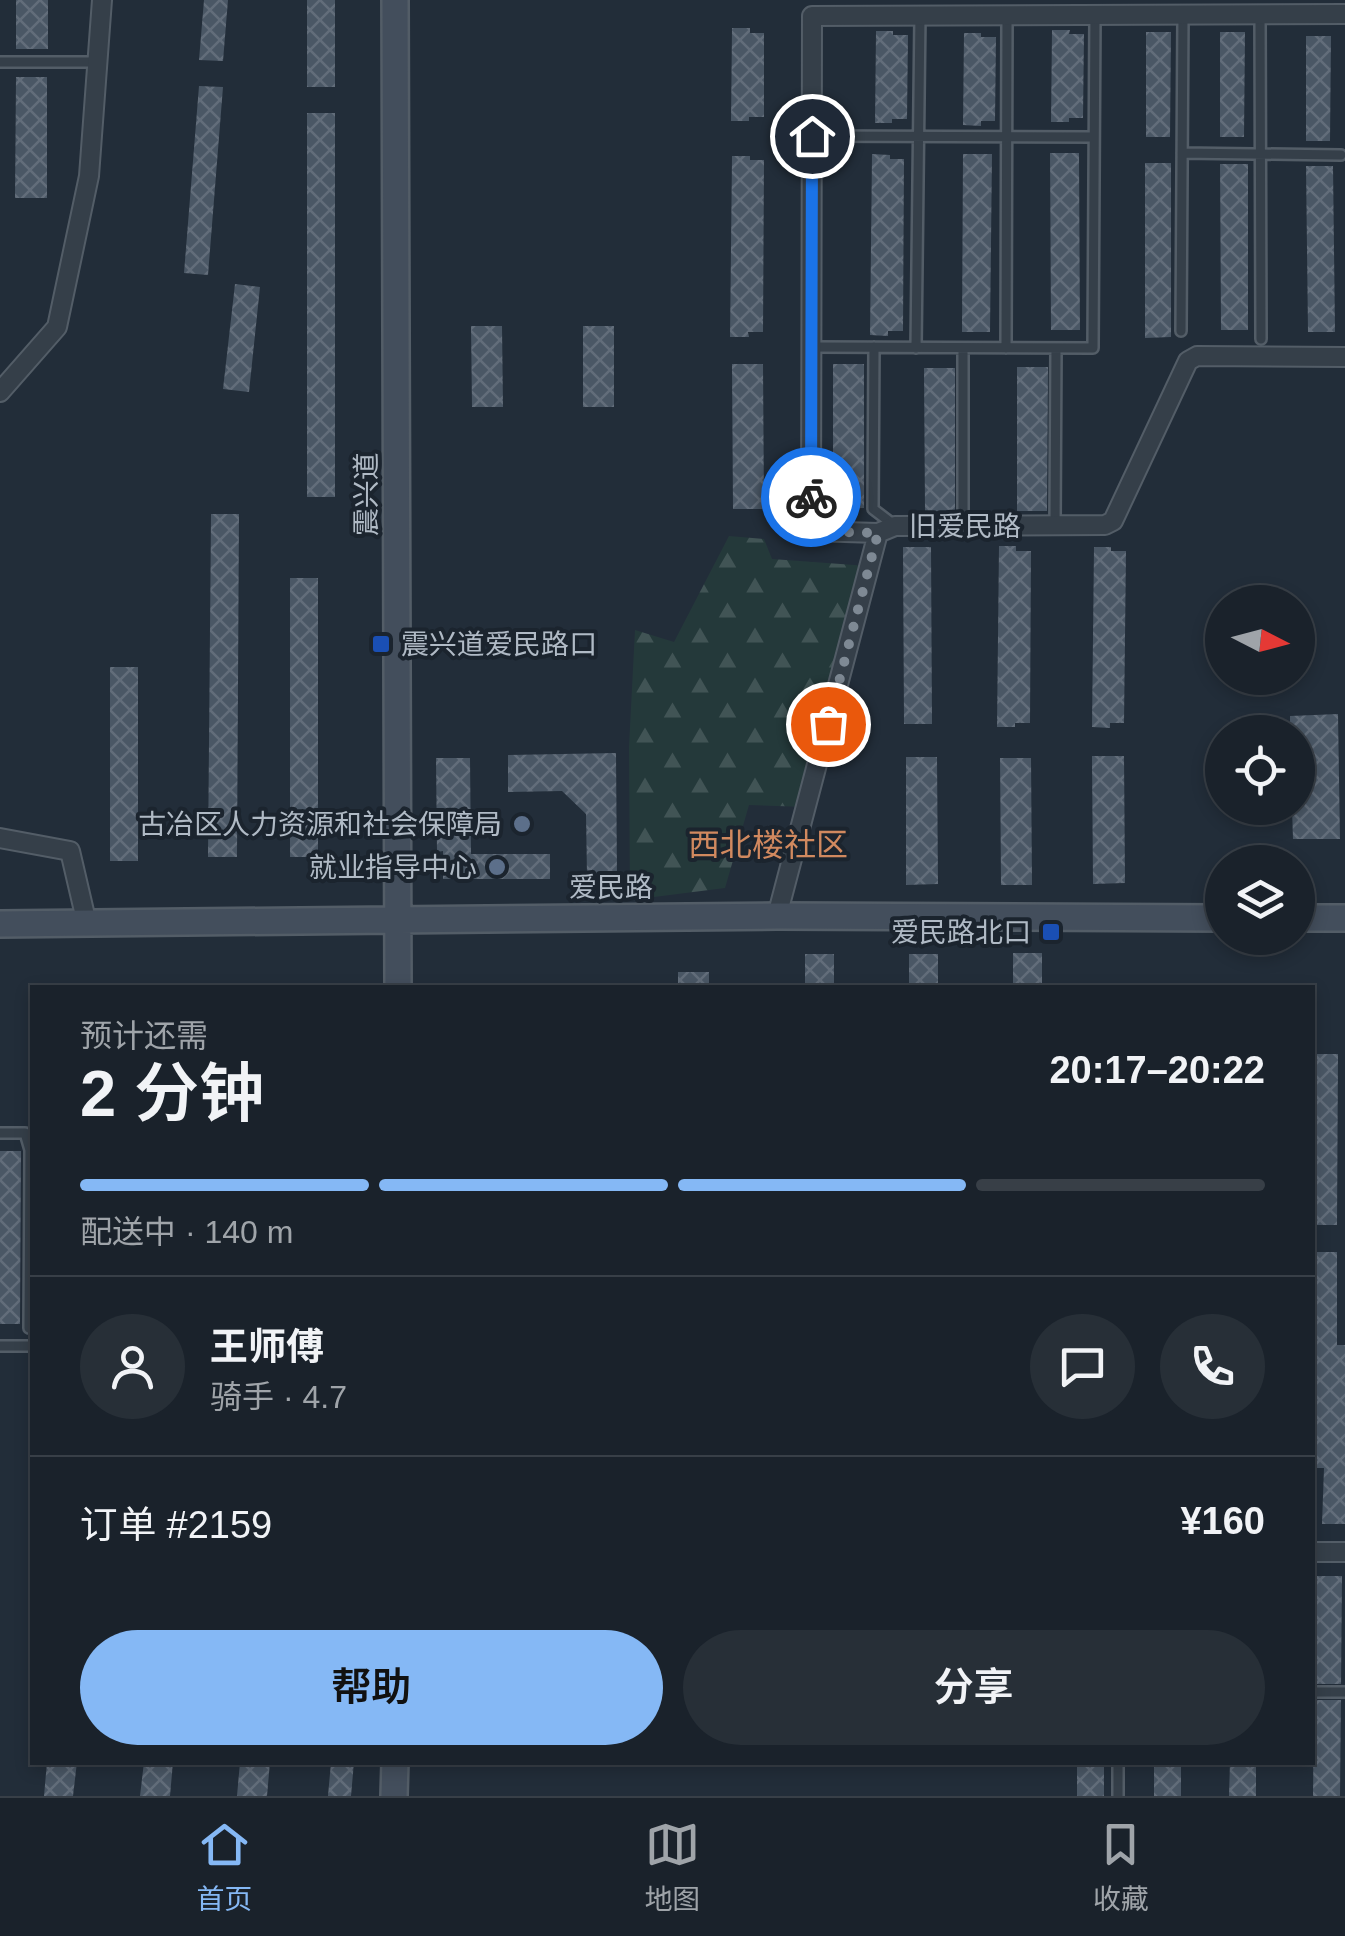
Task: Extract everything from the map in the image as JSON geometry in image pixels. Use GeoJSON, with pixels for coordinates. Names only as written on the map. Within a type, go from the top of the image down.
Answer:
{"type":"FeatureCollection","features":[{"type":"Feature","properties":{"kind":"street"},"geometry":{"type":"LineString","coordinates":[[0,392],[57,327],[89,176],[102,0]]}},
{"type":"Feature","properties":{"kind":"street","name":"震兴道"},"geometry":{"type":"LineString","coordinates":[[394,0],[398,985]]}},
{"type":"Feature","properties":{"kind":"street"},"geometry":{"type":"LineString","coordinates":[[887,529],[811,531],[812,16],[1345,14]]}},
{"type":"Feature","properties":{"kind":"street","name":"旧爱民路"},"geometry":{"type":"LineString","coordinates":[[777,916],[887,529],[1105,526],[1112,522],[1188,361],[1198,356],[1345,357]]}},
{"type":"Feature","properties":{"kind":"street"},"geometry":{"type":"LineString","coordinates":[[0,838],[70,851],[87,924]]}},
{"type":"Feature","properties":{"kind":"street","name":"爱民路"},"geometry":{"type":"LineString","coordinates":[[0,924],[777,916],[1205,918]]}},
{"type":"Feature","properties":{"kind":"street"},"geometry":{"type":"LineString","coordinates":[[1315,918],[1345,918]]}},
{"type":"Feature","properties":{"kind":"street"},"geometry":{"type":"LineString","coordinates":[[1315,1552],[1345,1552]]}},
{"type":"Feature","properties":{"kind":"street"},"geometry":{"type":"LineString","coordinates":[[394,1765],[394,1796]]}},
{"type":"Feature","properties":{"kind":"lane"},"geometry":{"type":"LineString","coordinates":[[812,347],[1094,348],[1096,14]]}},
{"type":"Feature","properties":{"kind":"lane"},"geometry":{"type":"LineString","coordinates":[[1260,14],[1261,339]]}},
{"type":"Feature","properties":{"kind":"lane"},"geometry":{"type":"LineString","coordinates":[[916,348],[920,15]]}},
{"type":"Feature","properties":{"kind":"lane"},"geometry":{"type":"LineString","coordinates":[[1181,331],[1182,15]]}},
{"type":"Feature","properties":{"kind":"lane"},"geometry":{"type":"LineString","coordinates":[[1006,348],[1007,16]]}},
{"type":"Feature","properties":{"kind":"lane"},"geometry":{"type":"LineString","coordinates":[[0,62],[97,62]]}},
{"type":"Feature","properties":{"kind":"lane"},"geometry":{"type":"LineString","coordinates":[[812,136],[1094,137]]}},
{"type":"Feature","properties":{"kind":"lane"},"geometry":{"type":"LineString","coordinates":[[1182,152],[1341,155]]}},
{"type":"Feature","properties":{"kind":"lane"},"geometry":{"type":"LineString","coordinates":[[874,347],[874,508],[887,529]]}},
{"type":"Feature","properties":{"kind":"lane"},"geometry":{"type":"LineString","coordinates":[[963,348],[964,527]]}},
{"type":"Feature","properties":{"kind":"lane"},"geometry":{"type":"LineString","coordinates":[[1055,525],[1056,348]]}},
{"type":"Feature","properties":{"kind":"lane"},"geometry":{"type":"LineString","coordinates":[[0,1133],[25,1133],[30,1150],[29,1328]]}},
{"type":"Feature","properties":{"kind":"lane"},"geometry":{"type":"LineString","coordinates":[[0,1346],[30,1346]]}},
{"type":"Feature","properties":{"kind":"lane"},"geometry":{"type":"LineString","coordinates":[[1315,1692],[1345,1692]]}},
{"type":"Feature","properties":{"kind":"lane"},"geometry":{"type":"LineString","coordinates":[[1118,1765],[1118,1796]]}},
{"type":"Feature","properties":{"kind":"green space"},"geometry":{"type":"Polygon","coordinates":[[[729,536],[764,539],[772,559],[868,566],[806,807],[749,805],[725,888],[630,900],[629,747],[635,630],[674,642],[729,536]]]}},
{"type":"Feature","properties":{"kind":"building"},"geometry":{"type":"Polygon","coordinates":[[[16,0],[48,0],[48,49],[16,49],[16,0]]]}},
{"type":"Feature","properties":{"kind":"building"},"geometry":{"type":"Polygon","coordinates":[[[204,0],[228,0],[223,61],[199,60],[204,0]]]}},
{"type":"Feature","properties":{"kind":"building"},"geometry":{"type":"Polygon","coordinates":[[[307,0],[335,0],[335,87],[307,87],[307,0]]]}},
{"type":"Feature","properties":{"kind":"building"},"geometry":{"type":"Polygon","coordinates":[[[732,28],[764,33],[764,117],[731,121],[732,28]]]}},
{"type":"Feature","properties":{"kind":"building"},"geometry":{"type":"Polygon","coordinates":[[[1052,30],[1084,34],[1083,118],[1069,118],[1069,122],[1051,122],[1052,30]]]}},
{"type":"Feature","properties":{"kind":"building"},"geometry":{"type":"Polygon","coordinates":[[[876,31],[908,35],[907,119],[892,119],[892,123],[875,123],[876,31]]]}},
{"type":"Feature","properties":{"kind":"building"},"geometry":{"type":"Polygon","coordinates":[[[1146,32],[1171,32],[1170,137],[1146,137],[1146,32]]]}},
{"type":"Feature","properties":{"kind":"building"},"geometry":{"type":"Polygon","coordinates":[[[1220,32],[1245,32],[1244,137],[1220,137],[1220,32]]]}},
{"type":"Feature","properties":{"kind":"building"},"geometry":{"type":"Polygon","coordinates":[[[964,33],[996,37],[995,121],[981,121],[981,126],[963,125],[964,33]]]}},
{"type":"Feature","properties":{"kind":"building"},"geometry":{"type":"Polygon","coordinates":[[[1306,36],[1331,36],[1330,141],[1306,141],[1306,36]]]}},
{"type":"Feature","properties":{"kind":"building"},"geometry":{"type":"Polygon","coordinates":[[[16,77],[47,77],[47,198],[15,198],[16,77]]]}},
{"type":"Feature","properties":{"kind":"building"},"geometry":{"type":"Polygon","coordinates":[[[199,86],[223,87],[208,275],[184,273],[199,86]]]}},
{"type":"Feature","properties":{"kind":"building"},"geometry":{"type":"Polygon","coordinates":[[[307,113],[335,113],[335,497],[307,497],[307,113]]]}},
{"type":"Feature","properties":{"kind":"building"},"geometry":{"type":"Polygon","coordinates":[[[1050,153],[1079,153],[1080,330],[1051,330],[1050,153]]]}},
{"type":"Feature","properties":{"kind":"building"},"geometry":{"type":"Polygon","coordinates":[[[872,154],[904,159],[903,331],[888,331],[888,336],[870,335],[872,154]]]}},
{"type":"Feature","properties":{"kind":"building"},"geometry":{"type":"Polygon","coordinates":[[[963,154],[992,154],[990,332],[962,332],[963,154]]]}},
{"type":"Feature","properties":{"kind":"building"},"geometry":{"type":"Polygon","coordinates":[[[732,156],[764,160],[763,332],[748,332],[749,337],[730,337],[732,156]]]}},
{"type":"Feature","properties":{"kind":"building"},"geometry":{"type":"Polygon","coordinates":[[[1145,163],[1171,163],[1171,337],[1145,338],[1145,163]]]}},
{"type":"Feature","properties":{"kind":"building"},"geometry":{"type":"Polygon","coordinates":[[[1220,164],[1248,164],[1248,330],[1221,330],[1220,164]]]}},
{"type":"Feature","properties":{"kind":"building"},"geometry":{"type":"Polygon","coordinates":[[[1306,166],[1333,166],[1335,332],[1308,332],[1306,166]]]}},
{"type":"Feature","properties":{"kind":"building"},"geometry":{"type":"Polygon","coordinates":[[[235,284],[260,287],[249,392],[223,389],[235,284]]]}},
{"type":"Feature","properties":{"kind":"building"},"geometry":{"type":"Polygon","coordinates":[[[471,326],[502,326],[503,407],[472,407],[471,326]]]}},
{"type":"Feature","properties":{"kind":"building"},"geometry":{"type":"Polygon","coordinates":[[[583,326],[614,326],[614,407],[583,407],[583,326]]]}},
{"type":"Feature","properties":{"kind":"building"},"geometry":{"type":"Polygon","coordinates":[[[732,364],[763,364],[764,509],[733,509],[732,364]]]}},
{"type":"Feature","properties":{"kind":"building"},"geometry":{"type":"Polygon","coordinates":[[[833,364],[864,364],[864,508],[833,509],[833,364]]]}},
{"type":"Feature","properties":{"kind":"building"},"geometry":{"type":"Polygon","coordinates":[[[1017,367],[1048,367],[1047,511],[1017,511],[1017,367]]]}},
{"type":"Feature","properties":{"kind":"building"},"geometry":{"type":"Polygon","coordinates":[[[924,368],[955,368],[955,512],[925,512],[924,368]]]}},
{"type":"Feature","properties":{"kind":"building"},"geometry":{"type":"Polygon","coordinates":[[[211,514],[239,514],[237,857],[208,857],[211,514]]]}},
{"type":"Feature","properties":{"kind":"building"},"geometry":{"type":"Polygon","coordinates":[[[999,546],[1031,551],[1030,723],[1015,723],[1015,727],[997,727],[999,546]]]}},
{"type":"Feature","properties":{"kind":"building"},"geometry":{"type":"Polygon","coordinates":[[[903,547],[931,547],[932,724],[904,724],[903,547]]]}},
{"type":"Feature","properties":{"kind":"building"},"geometry":{"type":"Polygon","coordinates":[[[1094,547],[1126,551],[1124,723],[1110,723],[1110,728],[1092,727],[1094,547]]]}},
{"type":"Feature","properties":{"kind":"building"},"geometry":{"type":"Polygon","coordinates":[[[290,578],[318,578],[318,857],[290,857],[290,578]]]}},
{"type":"Feature","properties":{"kind":"building"},"geometry":{"type":"Polygon","coordinates":[[[110,667],[138,667],[138,861],[110,861],[110,667]]]}},
{"type":"Feature","properties":{"kind":"building"},"geometry":{"type":"Polygon","coordinates":[[[1338,714],[1340,839],[1293,839],[1293,825],[1315,825],[1314,715],[1338,714]]]}},
{"type":"Feature","properties":{"kind":"building","name":"古冶区人力资源和社会保障局"},"geometry":{"type":"Polygon","coordinates":[[[616,753],[617,875],[587,876],[586,814],[562,791],[508,792],[508,755],[616,753]]]}},
{"type":"Feature","properties":{"kind":"building"},"geometry":{"type":"Polygon","coordinates":[[[1092,756],[1124,756],[1125,883],[1093,884],[1092,756]]]}},
{"type":"Feature","properties":{"kind":"building"},"geometry":{"type":"Polygon","coordinates":[[[906,757],[937,757],[938,884],[906,885],[906,757]]]}},
{"type":"Feature","properties":{"kind":"building"},"geometry":{"type":"Polygon","coordinates":[[[436,758],[470,758],[471,854],[550,854],[550,879],[443,879],[443,851],[437,852],[436,758]]]}},
{"type":"Feature","properties":{"kind":"building"},"geometry":{"type":"Polygon","coordinates":[[[1000,758],[1031,758],[1032,885],[1001,885],[1000,758]]]}},
{"type":"Feature","properties":{"kind":"building"},"geometry":{"type":"Polygon","coordinates":[[[1013,953],[1042,953],[1042,985],[1013,985],[1013,953]]]}},
{"type":"Feature","properties":{"kind":"building"},"geometry":{"type":"Polygon","coordinates":[[[805,954],[834,954],[834,985],[805,985],[805,954]]]}},
{"type":"Feature","properties":{"kind":"building"},"geometry":{"type":"Polygon","coordinates":[[[909,954],[938,954],[938,985],[909,985],[909,954]]]}},
{"type":"Feature","properties":{"kind":"building"},"geometry":{"type":"Polygon","coordinates":[[[678,972],[709,972],[709,985],[678,985],[678,972]]]}},
{"type":"Feature","properties":{"kind":"building"},"geometry":{"type":"Polygon","coordinates":[[[1315,1054],[1338,1054],[1337,1225],[1315,1225],[1315,1054]]]}},
{"type":"Feature","properties":{"kind":"building"},"geometry":{"type":"Polygon","coordinates":[[[0,1151],[21,1151],[20,1324],[0,1324],[0,1151]]]}},
{"type":"Feature","properties":{"kind":"building"},"geometry":{"type":"Polygon","coordinates":[[[1315,1252],[1337,1252],[1337,1345],[1345,1345],[1345,1524],[1322,1524],[1324,1468],[1315,1468],[1315,1252]]]}},
{"type":"Feature","properties":{"kind":"building"},"geometry":{"type":"Polygon","coordinates":[[[1315,1576],[1342,1576],[1341,1684],[1315,1684],[1315,1576]]]}},
{"type":"Feature","properties":{"kind":"building"},"geometry":{"type":"Polygon","coordinates":[[[1315,1700],[1341,1700],[1340,1796],[1313,1796],[1315,1700]]]}},
{"type":"Feature","properties":{"kind":"building"},"geometry":{"type":"Polygon","coordinates":[[[47,1765],[77,1765],[73,1796],[44,1796],[47,1765]]]}},
{"type":"Feature","properties":{"kind":"building"},"geometry":{"type":"Polygon","coordinates":[[[144,1765],[173,1765],[170,1796],[140,1796],[144,1765]]]}},
{"type":"Feature","properties":{"kind":"building"},"geometry":{"type":"Polygon","coordinates":[[[240,1765],[270,1765],[267,1796],[237,1796],[240,1765]]]}},
{"type":"Feature","properties":{"kind":"building"},"geometry":{"type":"Polygon","coordinates":[[[331,1765],[354,1765],[351,1796],[328,1796],[331,1765]]]}},
{"type":"Feature","properties":{"kind":"building"},"geometry":{"type":"Polygon","coordinates":[[[1077,1765],[1104,1765],[1104,1796],[1077,1796],[1077,1765]]]}},
{"type":"Feature","properties":{"kind":"building"},"geometry":{"type":"Polygon","coordinates":[[[1154,1765],[1181,1765],[1181,1796],[1154,1796],[1154,1765]]]}},
{"type":"Feature","properties":{"kind":"building"},"geometry":{"type":"Polygon","coordinates":[[[1230,1765],[1256,1765],[1256,1796],[1229,1796],[1230,1765]]]}},
{"type":"Feature","properties":{"kind":"way so far"},"geometry":{"type":"LineString","coordinates":[[811,497],[811,531],[878,533],[828,724]]}},
{"type":"Feature","properties":{"kind":"place","name":"震兴道爱民路口"},"geometry":{"type":"Point","coordinates":[381,644]}},
{"type":"Feature","properties":{"kind":"place","name":"古冶区人力资源和社会保障局"},"geometry":{"type":"Point","coordinates":[522,824]}},
{"type":"Feature","properties":{"kind":"place","name":"就业指导中心"},"geometry":{"type":"Point","coordinates":[497,867]}},
{"type":"Feature","properties":{"kind":"place","name":"爱民路北口"},"geometry":{"type":"Point","coordinates":[1051,932]}},
{"type":"Feature","properties":{"kind":"district","name":"西北楼社区"},"geometry":{"type":"Point","coordinates":[768,845]}},
{"type":"Feature","properties":{"kind":"route"},"geometry":{"type":"LineString","coordinates":[[811,497],[812,136]]}}]}
